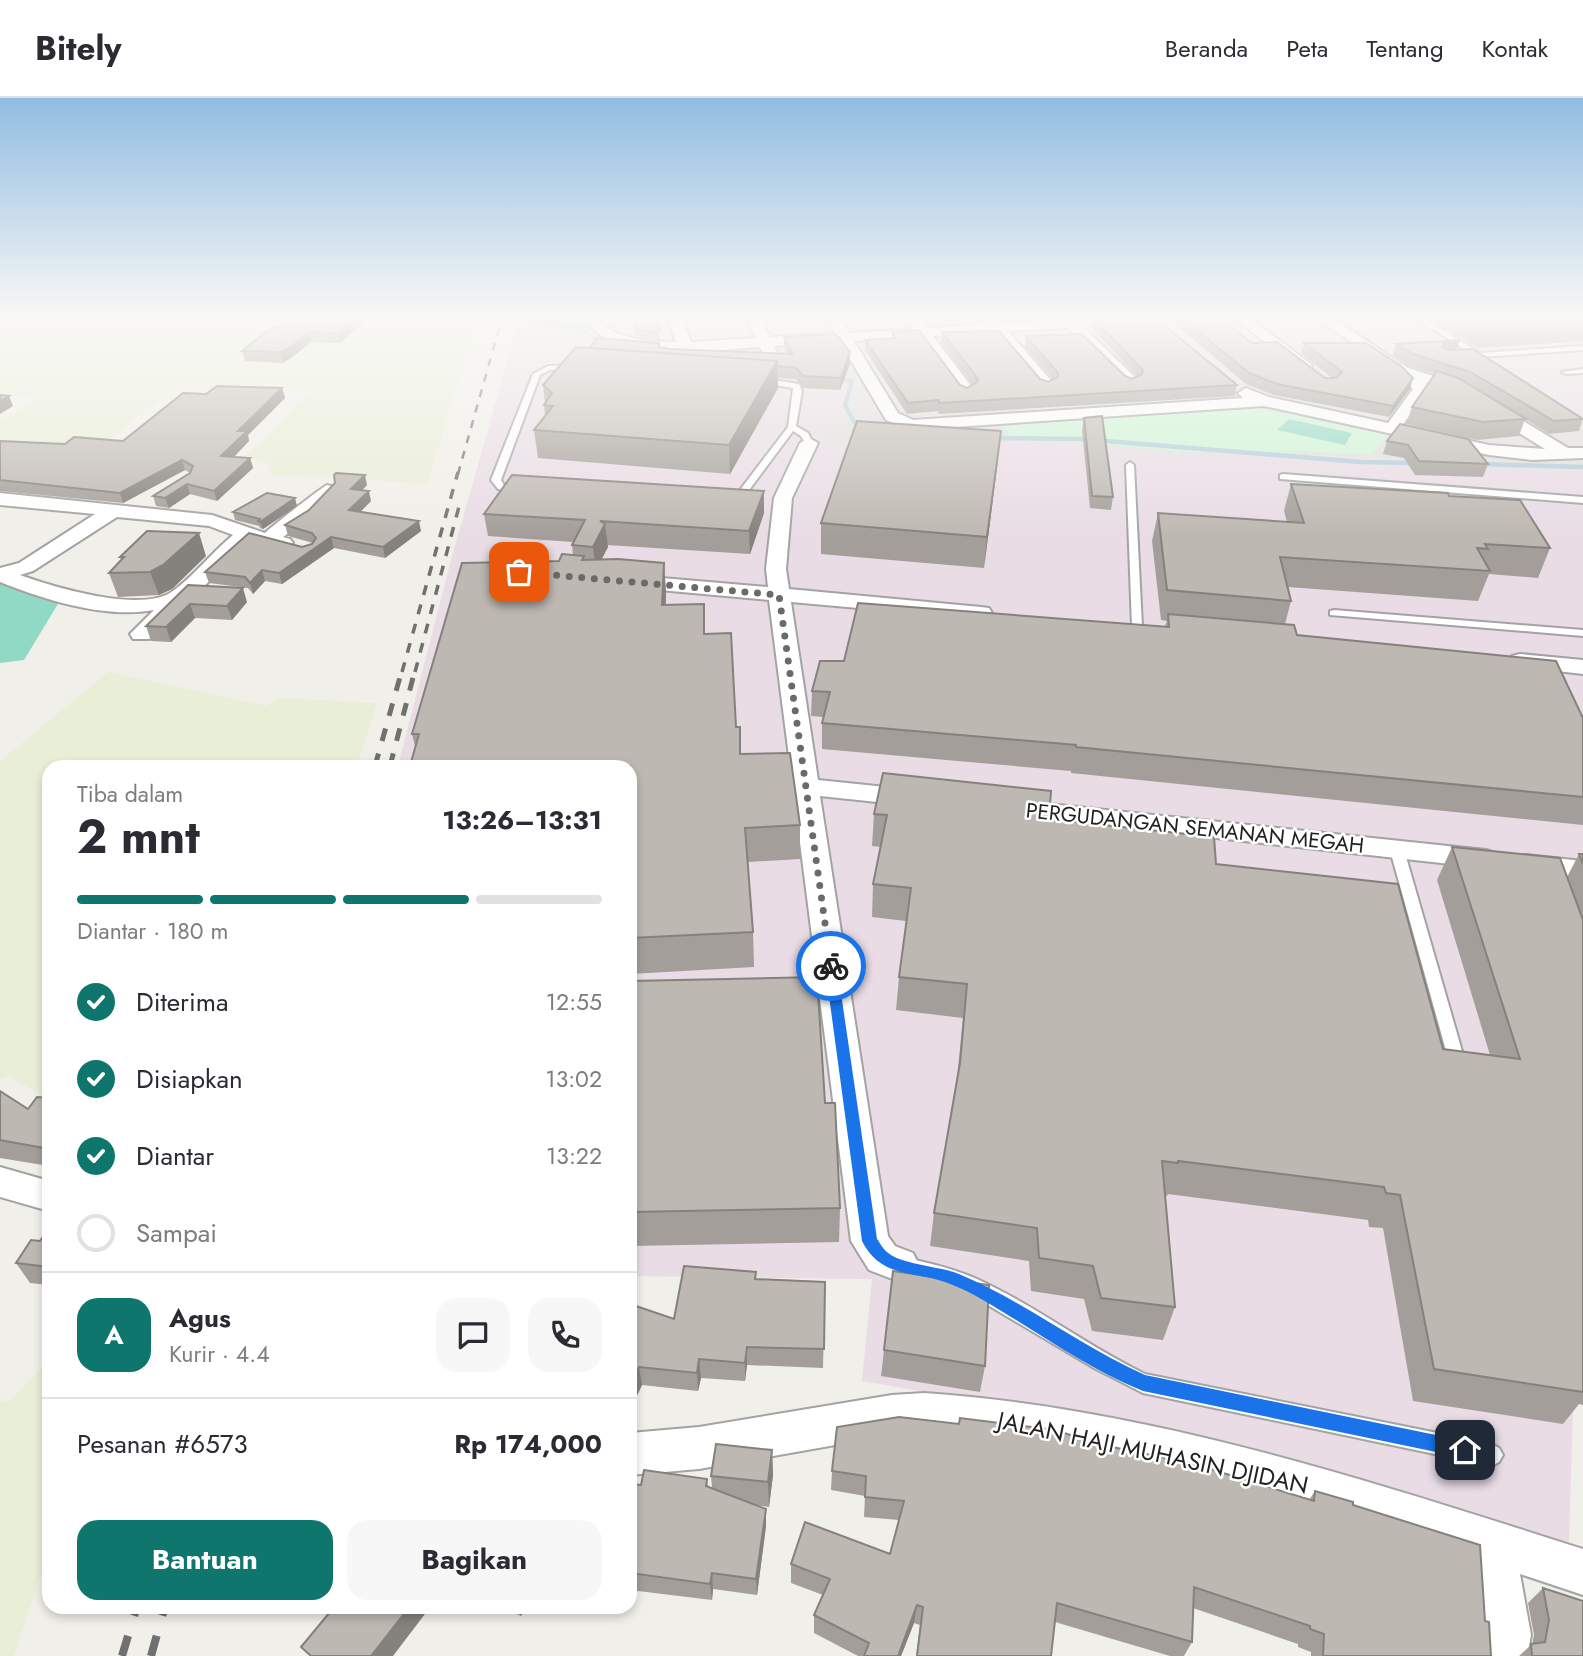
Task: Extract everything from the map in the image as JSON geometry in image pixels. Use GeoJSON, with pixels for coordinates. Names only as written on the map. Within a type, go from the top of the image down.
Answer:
{"type":"FeatureCollection","features":[{"type":"Feature","properties":{"kind":"street"},"geometry":{"type":"LineString","coordinates":[[877,391],[892,416],[911,425],[1264,401]]}},
{"type":"Feature","properties":{"kind":"street"},"geometry":{"type":"LineString","coordinates":[[1242,391],[1264,401],[1504,453],[1574,454]]}},
{"type":"Feature","properties":{"kind":"street"},"geometry":{"type":"LineString","coordinates":[[1391,430],[1418,391]]}},
{"type":"Feature","properties":{"kind":"street"},"geometry":{"type":"LineString","coordinates":[[1460,391],[1574,454]]}},
{"type":"Feature","properties":{"kind":"street"},"geometry":{"type":"LineString","coordinates":[[800,435],[783,498],[776,569],[779,595],[870,1241],[882,1258],[900,1265]]}},
{"type":"Feature","properties":{"kind":"street"},"geometry":{"type":"LineString","coordinates":[[141,635],[217,556],[303,514],[327,491]]}},
{"type":"Feature","properties":{"kind":"street"},"geometry":{"type":"LineString","coordinates":[[0,575],[26,566],[120,512],[154,496]]}},
{"type":"Feature","properties":{"kind":"street"},"geometry":{"type":"LineString","coordinates":[[0,499],[212,521],[256,537],[306,549]]}},
{"type":"Feature","properties":{"kind":"street"},"geometry":{"type":"LineString","coordinates":[[0,575],[20,584],[74,597],[129,606],[183,593],[208,592]]}},
{"type":"Feature","properties":{"kind":"street"},"geometry":{"type":"LineString","coordinates":[[602,579],[999,614]]}},
{"type":"Feature","properties":{"kind":"street"},"geometry":{"type":"LineString","coordinates":[[1110,624],[1144,627]]}},
{"type":"Feature","properties":{"kind":"street"},"geometry":{"type":"LineString","coordinates":[[1499,659],[1583,667]]}},
{"type":"Feature","properties":{"kind":"street"},"geometry":{"type":"LineString","coordinates":[[806,787],[944,801]]}},
{"type":"Feature","properties":{"kind":"street","name":"PERGUDANGAN SEMANAN MEGAH"},"geometry":{"type":"LineString","coordinates":[[986,805],[1082,822],[1397,849],[1547,874],[1583,870]]}},
{"type":"Feature","properties":{"kind":"street"},"geometry":{"type":"LineString","coordinates":[[0,1182],[42,1194]]}},
{"type":"Feature","properties":{"kind":"street","name":"JALAN HAJI MUHASIN DJIDAN"},"geometry":{"type":"LineString","coordinates":[[637,1453],[699,1448],[892,1415],[953,1414],[1078,1432],[1350,1497],[1583,1572]]}},
{"type":"Feature","properties":{"kind":"street"},"geometry":{"type":"LineString","coordinates":[[1492,1541],[1508,1635],[1503,1656]]}},
{"type":"Feature","properties":{"kind":"lane"},"geometry":{"type":"LineString","coordinates":[[529,491],[501,487],[496,480],[531,391]]}},
{"type":"Feature","properties":{"kind":"lane"},"geometry":{"type":"LineString","coordinates":[[725,505],[737,502],[800,435],[798,391]]}},
{"type":"Feature","properties":{"kind":"lane"},"geometry":{"type":"LineString","coordinates":[[1130,465],[1144,627]]}},
{"type":"Feature","properties":{"kind":"lane"},"geometry":{"type":"LineString","coordinates":[[1283,477],[1583,500]]}},
{"type":"Feature","properties":{"kind":"lane"},"geometry":{"type":"LineString","coordinates":[[1334,612],[1583,633]]}},
{"type":"Feature","properties":{"kind":"lane"},"geometry":{"type":"LineString","coordinates":[[1397,849],[1458,1065]]}},
{"type":"Feature","properties":{"kind":"lane"},"geometry":{"type":"LineString","coordinates":[[900,1265],[944,1275],[978,1289],[1104,1365],[1143,1383],[1492,1455]]}},
{"type":"Feature","properties":{"kind":"shaded area"},"geometry":{"type":"Polygon","coordinates":[[[499,391],[849,391],[826,435],[823,448],[1012,439],[1182,454],[1303,455],[1583,468],[1583,1308],[1576,1307],[1569,1542],[1012,1407],[862,1381],[872,1279],[637,1276],[637,760],[400,760],[450,564],[499,391]]]}},
{"type":"Feature","properties":{"kind":"shaded area"},"geometry":{"type":"Polygon","coordinates":[[[849,391],[1523,391],[1583,428],[1583,468],[1303,455],[1182,454],[1012,439],[822,448],[825,435],[849,391]]]}},
{"type":"Feature","properties":{"kind":"shaded area"},"geometry":{"type":"Polygon","coordinates":[[[1523,391],[1583,391],[1583,428],[1523,391]]]}},
{"type":"Feature","properties":{"kind":"green space"},"geometry":{"type":"Polygon","coordinates":[[[0,391],[171,391],[103,445],[0,443],[0,423],[38,397],[0,395],[0,391]]]}},
{"type":"Feature","properties":{"kind":"green space"},"geometry":{"type":"Polygon","coordinates":[[[250,391],[456,391],[427,484],[271,476],[267,463],[246,456],[309,392],[250,391]]]}},
{"type":"Feature","properties":{"kind":"green space"},"geometry":{"type":"Polygon","coordinates":[[[1257,408],[1387,435],[1371,455],[1305,451],[1184,452],[1012,436],[1000,424],[1257,408]]]}},
{"type":"Feature","properties":{"kind":"green space"},"geometry":{"type":"Polygon","coordinates":[[[1289,419],[1352,433],[1345,445],[1277,430],[1289,419]]]}},
{"type":"Feature","properties":{"kind":"green space"},"geometry":{"type":"Polygon","coordinates":[[[0,576],[67,589],[24,660],[0,663],[0,576]]]}},
{"type":"Feature","properties":{"kind":"green space"},"geometry":{"type":"Polygon","coordinates":[[[108,672],[267,706],[278,698],[377,703],[359,760],[42,760],[42,1094],[6,1076],[0,1079],[0,761],[108,672]]]}},
{"type":"Feature","properties":{"kind":"green space"},"geometry":{"type":"Polygon","coordinates":[[[42,1367],[42,1571],[14,1656],[0,1656],[0,1400],[8,1402],[42,1367]]]}},
{"type":"Feature","properties":{"kind":"building"},"geometry":{"type":"Polygon","coordinates":[[[211,391],[279,391],[238,431],[247,431],[221,456],[250,458],[214,491],[187,484],[165,498],[153,496],[190,473],[193,466],[182,460],[120,493],[0,480],[0,441],[65,444],[74,437],[123,441],[183,393],[206,394],[211,391]]]}},
{"type":"Feature","properties":{"kind":"building"},"geometry":{"type":"Polygon","coordinates":[[[549,391],[760,391],[729,445],[534,430],[553,406],[544,405],[552,393],[549,391]]]}},
{"type":"Feature","properties":{"kind":"building"},"geometry":{"type":"Polygon","coordinates":[[[900,391],[1143,391],[940,403],[938,400],[908,403],[900,391]]]}},
{"type":"Feature","properties":{"kind":"building"},"geometry":{"type":"Polygon","coordinates":[[[1312,391],[1404,391],[1393,406],[1312,391]]]}},
{"type":"Feature","properties":{"kind":"building"},"geometry":{"type":"Polygon","coordinates":[[[1423,391],[1479,391],[1526,419],[1483,422],[1412,407],[1423,391]]]}},
{"type":"Feature","properties":{"kind":"building"},"geometry":{"type":"Polygon","coordinates":[[[1502,391],[1539,391],[1583,419],[1554,421],[1502,391]]]}},
{"type":"Feature","properties":{"kind":"building"},"geometry":{"type":"Polygon","coordinates":[[[1102,416],[1113,497],[1092,496],[1084,418],[1102,416]]]}},
{"type":"Feature","properties":{"kind":"building"},"geometry":{"type":"Polygon","coordinates":[[[857,421],[1001,431],[987,537],[821,523],[857,421]]]}},
{"type":"Feature","properties":{"kind":"building"},"geometry":{"type":"Polygon","coordinates":[[[1400,424],[1468,439],[1488,464],[1419,461],[1408,445],[1387,441],[1400,424]]]}},
{"type":"Feature","properties":{"kind":"building"},"geometry":{"type":"Polygon","coordinates":[[[336,473],[365,475],[351,489],[369,491],[349,510],[419,521],[383,547],[331,537],[279,573],[262,570],[250,583],[245,577],[205,572],[249,533],[302,547],[312,544],[316,538],[312,533],[285,525],[309,510],[335,483],[336,473]]]}},
{"type":"Feature","properties":{"kind":"building"},"geometry":{"type":"Polygon","coordinates":[[[512,475],[764,491],[749,531],[600,521],[605,524],[593,547],[572,545],[585,520],[484,514],[512,475]]]}},
{"type":"Feature","properties":{"kind":"building"},"geometry":{"type":"Polygon","coordinates":[[[1291,484],[1520,500],[1550,548],[1485,544],[1488,549],[1477,548],[1490,571],[1280,557],[1291,601],[1167,590],[1158,513],[1304,523],[1291,484]]]}},
{"type":"Feature","properties":{"kind":"building"},"geometry":{"type":"Polygon","coordinates":[[[267,493],[295,498],[260,522],[260,519],[233,512],[267,493]]]}},
{"type":"Feature","properties":{"kind":"building"},"geometry":{"type":"Polygon","coordinates":[[[147,531],[199,533],[163,565],[150,572],[109,573],[124,557],[120,557],[147,531]]]}},
{"type":"Feature","properties":{"kind":"building"},"geometry":{"type":"Polygon","coordinates":[[[562,554],[584,556],[582,560],[618,559],[664,563],[662,605],[704,604],[704,634],[731,633],[740,754],[790,753],[800,825],[745,828],[753,932],[637,938],[637,760],[412,760],[419,734],[412,734],[462,563],[559,561],[562,554]]]}},
{"type":"Feature","properties":{"kind":"building"},"geometry":{"type":"Polygon","coordinates":[[[188,585],[243,588],[227,606],[190,604],[166,627],[146,626],[188,585]]]}},
{"type":"Feature","properties":{"kind":"building"},"geometry":{"type":"Polygon","coordinates":[[[858,603],[1169,627],[1168,614],[1294,625],[1297,635],[1556,661],[1583,718],[1583,797],[1076,745],[822,723],[830,692],[812,691],[820,661],[844,661],[858,603]]]}},
{"type":"Feature","properties":{"kind":"building"},"geometry":{"type":"Polygon","coordinates":[[[883,773],[1051,791],[1049,819],[1214,837],[1216,864],[1398,884],[1443,1049],[1520,1059],[1452,847],[1560,858],[1583,920],[1583,1392],[1434,1369],[1400,1195],[1386,1193],[1384,1187],[1162,1161],[1175,1307],[1101,1298],[1093,1266],[1039,1258],[1037,1228],[934,1213],[960,1063],[967,984],[899,977],[911,888],[873,884],[887,815],[874,814],[883,773]]]}},
{"type":"Feature","properties":{"kind":"building"},"geometry":{"type":"Polygon","coordinates":[[[817,977],[825,1103],[835,1103],[840,1208],[637,1212],[637,981],[817,977]]]}},
{"type":"Feature","properties":{"kind":"building"},"geometry":{"type":"Polygon","coordinates":[[[0,1091],[28,1109],[37,1097],[42,1097],[42,1148],[0,1140],[0,1091]]]}},
{"type":"Feature","properties":{"kind":"building"},"geometry":{"type":"Polygon","coordinates":[[[42,1238],[42,1266],[16,1263],[31,1240],[40,1241],[42,1238]]]}},
{"type":"Feature","properties":{"kind":"building"},"geometry":{"type":"Polygon","coordinates":[[[684,1266],[756,1272],[755,1279],[825,1282],[824,1349],[747,1347],[745,1363],[699,1359],[697,1373],[639,1367],[637,1371],[637,1306],[674,1319],[684,1266]]]}},
{"type":"Feature","properties":{"kind":"building"},"geometry":{"type":"Polygon","coordinates":[[[893,1271],[989,1285],[985,1366],[884,1350],[893,1271]]]}},
{"type":"Feature","properties":{"kind":"building"},"geometry":{"type":"Polygon","coordinates":[[[899,1417],[959,1424],[960,1418],[1055,1430],[1098,1444],[1194,1464],[1314,1501],[1315,1491],[1480,1545],[1485,1621],[1489,1622],[1491,1656],[1323,1656],[1324,1634],[1310,1629],[1310,1626],[1194,1587],[1192,1642],[1057,1603],[1051,1656],[917,1656],[923,1607],[917,1605],[898,1656],[864,1656],[869,1643],[814,1615],[830,1579],[791,1564],[805,1522],[890,1554],[904,1501],[865,1497],[866,1476],[832,1471],[837,1427],[899,1417]]]}},
{"type":"Feature","properties":{"kind":"building"},"geometry":{"type":"Polygon","coordinates":[[[716,1444],[772,1450],[768,1482],[711,1476],[716,1444]]]}},
{"type":"Feature","properties":{"kind":"building"},"geometry":{"type":"Polygon","coordinates":[[[644,1470],[707,1479],[706,1486],[766,1509],[756,1579],[712,1573],[710,1584],[637,1574],[637,1485],[641,1485],[644,1470]]]}},
{"type":"Feature","properties":{"kind":"building"},"geometry":{"type":"Polygon","coordinates":[[[1543,1588],[1583,1601],[1583,1656],[1532,1656],[1531,1644],[1545,1642],[1549,1620],[1543,1588]]]}},
{"type":"Feature","properties":{"kind":"building"},"geometry":{"type":"Polygon","coordinates":[[[328,1614],[404,1614],[371,1656],[311,1656],[301,1647],[328,1614]]]}},
{"type":"Feature","properties":{"kind":"waterway"},"geometry":{"type":"LineString","coordinates":[[849,391],[845,405],[856,425],[864,428]]}},
{"type":"Feature","properties":{"kind":"waterway"},"geometry":{"type":"LineString","coordinates":[[991,438],[1081,439],[1361,462],[1415,463]]}},
{"type":"Feature","properties":{"kind":"waterway"},"geometry":{"type":"LineString","coordinates":[[1477,464],[1583,467]]}},
{"type":"Feature","properties":{"kind":"railway"},"geometry":{"type":"LineString","coordinates":[[458,474],[481,391]]}},
{"type":"Feature","properties":{"kind":"railway"},"geometry":{"type":"LineString","coordinates":[[402,672],[458,472]]}},
{"type":"Feature","properties":{"kind":"railway"},"geometry":{"type":"LineString","coordinates":[[415,672],[461,499]]}},
{"type":"Feature","properties":{"kind":"railway"},"geometry":{"type":"LineString","coordinates":[[377,760],[402,670]]}},
{"type":"Feature","properties":{"kind":"railway"},"geometry":{"type":"LineString","coordinates":[[392,760],[415,670]]}},
{"type":"Feature","properties":{"kind":"railway"},"geometry":{"type":"LineString","coordinates":[[122,1656],[135,1614]]}},
{"type":"Feature","properties":{"kind":"railway"},"geometry":{"type":"LineString","coordinates":[[151,1656],[163,1614]]}},
{"type":"Feature","properties":{"kind":"way so far"},"geometry":{"type":"LineString","coordinates":[[519,572],[779,595],[831,966]]}},
{"type":"Feature","properties":{"kind":"route"},"geometry":{"type":"LineString","coordinates":[[831,966],[870,1241],[882,1258],[944,1275],[978,1289],[1104,1365],[1143,1383],[1465,1450]]}}]}
